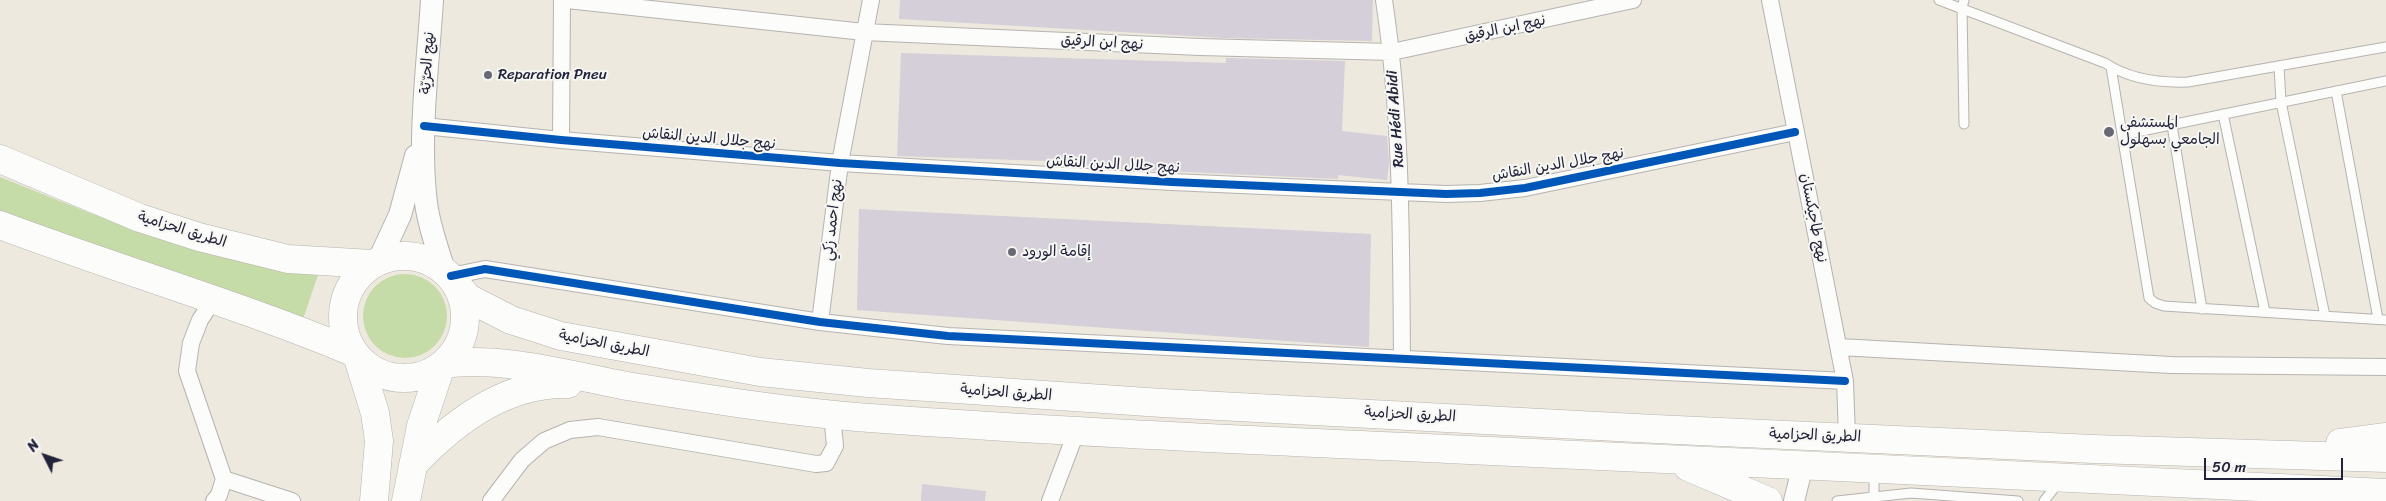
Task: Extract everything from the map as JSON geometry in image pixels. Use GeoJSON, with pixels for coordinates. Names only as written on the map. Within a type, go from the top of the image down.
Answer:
{"type":"FeatureCollection","features":[{"type":"Feature","properties":{"kind":"highway","name":"الطريق الحزامية"},"geometry":{"type":"LineString","coordinates":[[0,159],[140,218],[198,237],[288,259],[376,262],[396,256],[413,256],[430,260],[450,276],[468,298],[503,316],[561,336],[760,372],[944,390],[1162,403],[2093,449],[2386,458]]}},
{"type":"Feature","properties":{"kind":"highway","name":"الطريق الحزامية"},"geometry":{"type":"LineString","coordinates":[[0,225],[84,257],[291,327],[355,355],[372,370],[389,377],[407,378],[425,375],[442,365],[465,361],[512,365],[625,385],[775,408],[832,414],[1077,430],[1803,465],[1874,489],[2064,476],[2155,483],[2386,494]]}},
{"type":"Feature","properties":{"kind":"highway"},"geometry":{"type":"LineString","coordinates":[[374,501],[379,441],[374,413],[344,327],[342,314],[347,294],[357,277],[376,262]]}},
{"type":"Feature","properties":{"kind":"highway"},"geometry":{"type":"LineString","coordinates":[[406,501],[421,426],[442,365],[456,350],[466,315],[463,297],[450,276]]}},
{"type":"Feature","properties":{"kind":"highway"},"geometry":{"type":"LineString","coordinates":[[413,465],[437,439],[461,419],[518,391],[554,383],[625,385]]}},
{"type":"Feature","properties":{"kind":"highway"},"geometry":{"type":"LineString","coordinates":[[2291,455],[2328,445],[2386,437]]}},
{"type":"Feature","properties":{"kind":"highway"},"geometry":{"type":"LineString","coordinates":[[1665,459],[1706,473],[1768,501]]}},
{"type":"Feature","properties":{"kind":"main road","name":"نهج الحرّيّة"},"geometry":{"type":"LineString","coordinates":[[424,126],[432,0]]}},
{"type":"Feature","properties":{"kind":"main road"},"geometry":{"type":"LineString","coordinates":[[376,262],[400,215],[424,126]]}},
{"type":"Feature","properties":{"kind":"main road"},"geometry":{"type":"LineString","coordinates":[[424,126],[426,205],[433,237],[450,276]]}},
{"type":"Feature","properties":{"kind":"street"},"geometry":{"type":"LineString","coordinates":[[561,140],[562,0]]}},
{"type":"Feature","properties":{"kind":"street","name":"نهج ابن الرقيق"},"geometry":{"type":"LineString","coordinates":[[567,0],[864,32],[1200,47],[1392,52],[1633,0]]}},
{"type":"Feature","properties":{"kind":"street","name":"نهج احمد زكي"},"geometry":{"type":"LineString","coordinates":[[820,322],[840,163],[871,0]]}},
{"type":"Feature","properties":{"kind":"street","name":"Rue Hédi Abidi"},"geometry":{"type":"LineString","coordinates":[[1384,0],[1392,52],[1401,194],[1402,359]]}},
{"type":"Feature","properties":{"kind":"street","name":"نهج طاجيكستان"},"geometry":{"type":"LineString","coordinates":[[1770,0],[1845,381],[1847,437]]}},
{"type":"Feature","properties":{"kind":"street","name":"نهج جلال الدين النقاش"},"geometry":{"type":"LineString","coordinates":[[424,126],[561,140],[840,163],[1401,194],[1480,193],[1525,188],[1796,132]]}},
{"type":"Feature","properties":{"kind":"street"},"geometry":{"type":"LineString","coordinates":[[450,276],[485,269],[820,322],[948,336],[1845,381]]}},
{"type":"Feature","properties":{"kind":"street"},"geometry":{"type":"LineString","coordinates":[[213,300],[200,320],[191,343],[188,371],[224,479],[220,495],[214,501]]}},
{"type":"Feature","properties":{"kind":"street"},"geometry":{"type":"LineString","coordinates":[[1839,347],[2171,365],[2386,367]]}},
{"type":"Feature","properties":{"kind":"street"},"geometry":{"type":"LineString","coordinates":[[491,501],[522,460],[544,441],[570,430],[598,427],[625,430],[745,454],[816,464],[826,462],[835,446],[832,414]]}},
{"type":"Feature","properties":{"kind":"street"},"geometry":{"type":"LineString","coordinates":[[1050,501],[1077,430]]}},
{"type":"Feature","properties":{"kind":"street"},"geometry":{"type":"LineString","coordinates":[[1794,501],[1803,465]]}},
{"type":"Feature","properties":{"kind":"street"},"geometry":{"type":"LineString","coordinates":[[224,479],[292,501]]}},
{"type":"Feature","properties":{"kind":"lane"},"geometry":{"type":"LineString","coordinates":[[1940,0],[1963,4],[2111,67],[2149,80],[2168,83],[2188,82],[2386,47]]}},
{"type":"Feature","properties":{"kind":"lane"},"geometry":{"type":"LineString","coordinates":[[1963,4],[1964,124]]}},
{"type":"Feature","properties":{"kind":"lane"},"geometry":{"type":"LineString","coordinates":[[2279,66],[2281,102],[2325,316]]}},
{"type":"Feature","properties":{"kind":"lane"},"geometry":{"type":"LineString","coordinates":[[2111,67],[2148,298],[2164,306],[2382,320],[2336,91]]}},
{"type":"Feature","properties":{"kind":"lane"},"geometry":{"type":"LineString","coordinates":[[2122,135],[2386,81]]}},
{"type":"Feature","properties":{"kind":"lane"},"geometry":{"type":"LineString","coordinates":[[2222,114],[2265,312]]}},
{"type":"Feature","properties":{"kind":"lane"},"geometry":{"type":"LineString","coordinates":[[2172,125],[2202,309]]}},
{"type":"Feature","properties":{"kind":"lane"},"geometry":{"type":"LineString","coordinates":[[2044,501],[2064,476]]}},
{"type":"Feature","properties":{"kind":"lane"},"geometry":{"type":"LineString","coordinates":[[1837,501],[1874,489],[2018,501]]}},
{"type":"Feature","properties":{"kind":"green space"},"geometry":{"type":"Polygon","coordinates":[[[0,177],[90,213],[183,243],[318,275],[302,322],[0,213],[0,177]]]}},
{"type":"Feature","properties":{"kind":"green space"},"geometry":{"type":"Polygon","coordinates":[[[405,274],[421,277],[435,286],[444,300],[447,316],[444,332],[435,346],[421,355],[405,358],[389,355],[375,346],[366,332],[363,316],[366,300],[375,286],[389,277],[405,274]]]}},
{"type":"Feature","properties":{"kind":"building"},"geometry":{"type":"Polygon","coordinates":[[[900,0],[1373,0],[1372,41],[1224,38],[899,19],[900,0]]]}},
{"type":"Feature","properties":{"kind":"building"},"geometry":{"type":"Polygon","coordinates":[[[901,53],[1226,63],[1226,58],[1345,61],[1342,131],[1387,136],[1389,163],[1387,180],[1338,175],[1338,179],[1122,169],[1045,161],[897,156],[901,53]]]}},
{"type":"Feature","properties":{"kind":"building"},"geometry":{"type":"Polygon","coordinates":[[[859,209],[1371,234],[1369,347],[857,310],[859,209]]]}},
{"type":"Feature","properties":{"kind":"building"},"geometry":{"type":"Polygon","coordinates":[[[922,484],[986,491],[985,501],[921,501],[922,484]]]}},
{"type":"Feature","properties":{"kind":"cycle path"},"geometry":{"type":"LineString","coordinates":[[424,126],[561,140],[840,163],[1172,182],[1446,194],[1480,193],[1525,188],[1795,132]]}},
{"type":"Feature","properties":{"kind":"cycle path"},"geometry":{"type":"LineString","coordinates":[[451,276],[485,269],[820,322],[948,336],[1845,381]]}},
{"type":"Feature","properties":{"kind":"place","name":"Reparation Pneu"},"geometry":{"type":"Point","coordinates":[488,75]}},
{"type":"Feature","properties":{"kind":"place","name":"المستشفى الجامعي بسهلول"},"geometry":{"type":"Point","coordinates":[2109,132]}},
{"type":"Feature","properties":{"kind":"place","name":"إقامة الورود"},"geometry":{"type":"Point","coordinates":[1012,252]}}]}
